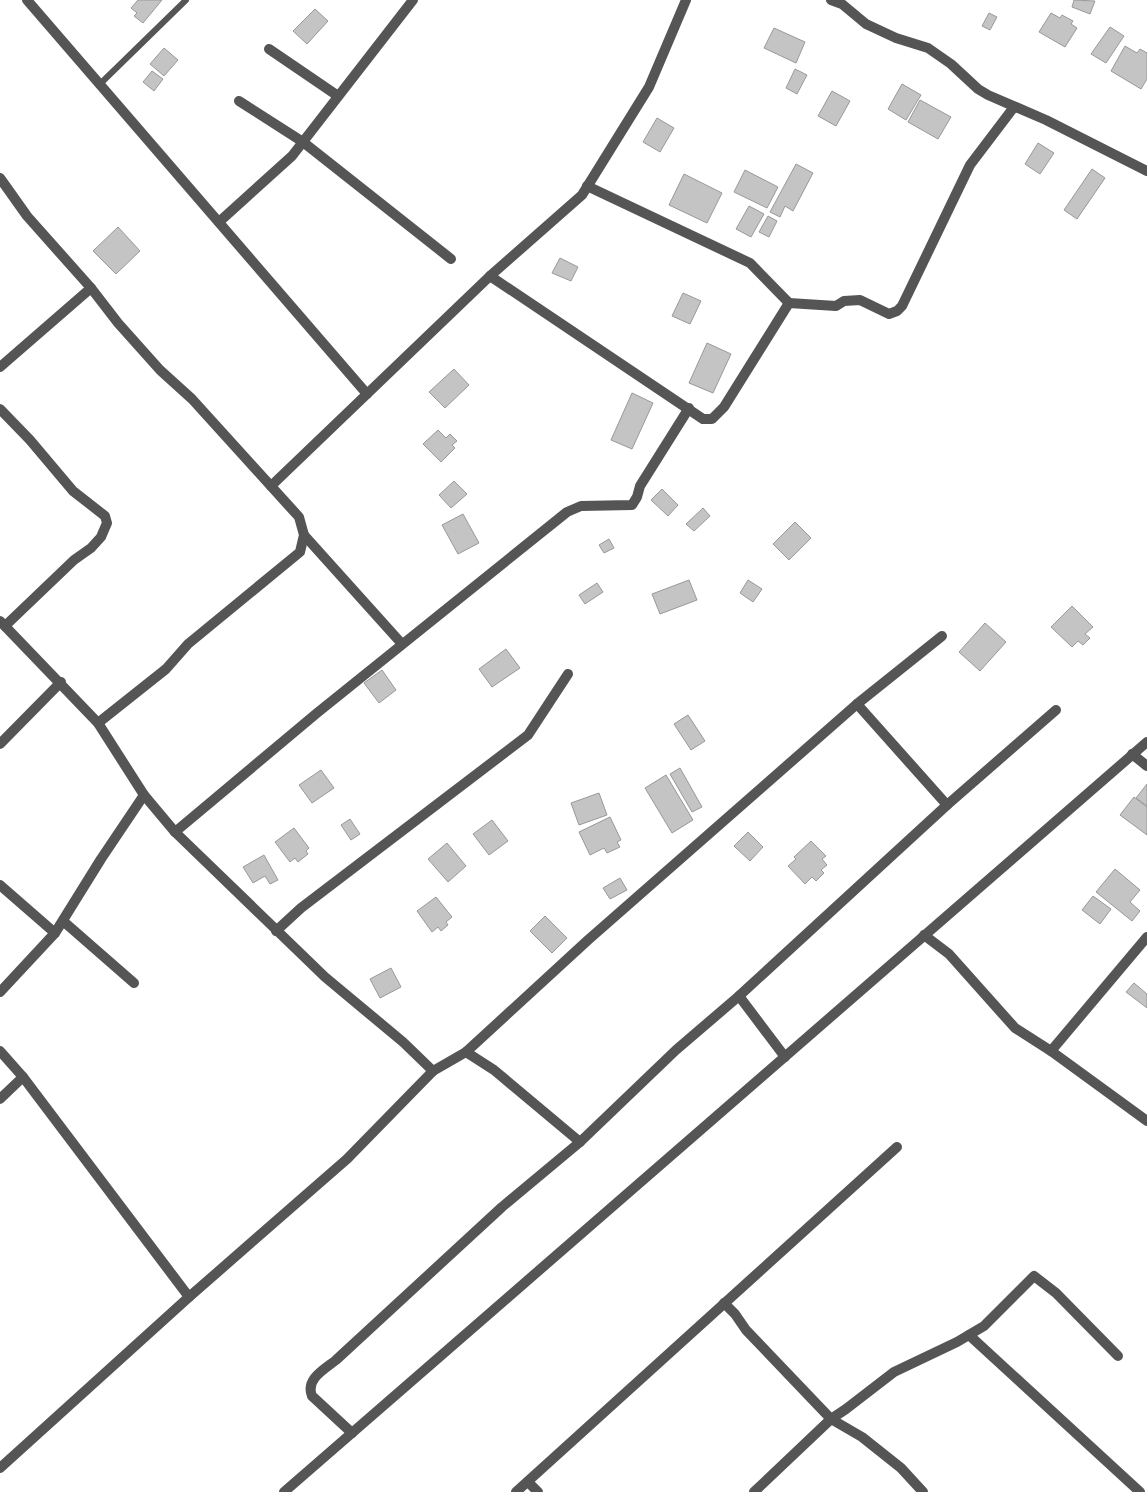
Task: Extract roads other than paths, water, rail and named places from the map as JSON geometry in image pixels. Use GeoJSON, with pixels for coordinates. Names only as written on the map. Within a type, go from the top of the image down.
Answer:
{"type":"FeatureCollection","features":[{"type":"Feature","properties":{"kind":"street"},"geometry":{"type":"LineString","coordinates":[[26,0],[367,394]]}},
{"type":"Feature","properties":{"kind":"street"},"geometry":{"type":"LineString","coordinates":[[219,222],[292,156],[413,0]]}},
{"type":"Feature","properties":{"kind":"street"},"geometry":{"type":"LineString","coordinates":[[271,486],[490,276],[582,195],[649,87],[686,0]]}},
{"type":"Feature","properties":{"kind":"street"},"geometry":{"type":"LineString","coordinates":[[831,0],[842,4],[866,24],[896,38],[928,48],[951,64],[978,89],[1046,120],[1147,171]]}},
{"type":"Feature","properties":{"kind":"street"},"geometry":{"type":"LineString","coordinates":[[269,49],[338,96]]}},
{"type":"Feature","properties":{"kind":"street"},"geometry":{"type":"LineString","coordinates":[[239,101],[303,142],[451,259]]}},
{"type":"Feature","properties":{"kind":"street"},"geometry":{"type":"LineString","coordinates":[[587,186],[750,263],[789,303],[836,306],[844,301],[860,300],[889,314],[897,311],[902,306],[970,165],[1014,107]]}},
{"type":"Feature","properties":{"kind":"street"},"geometry":{"type":"LineString","coordinates":[[0,178],[27,216],[91,288],[118,323],[160,370],[192,399],[299,517],[304,535],[402,644]]}},
{"type":"Feature","properties":{"kind":"street"},"geometry":{"type":"LineString","coordinates":[[490,276],[703,419],[712,419],[724,407],[789,303]]}},
{"type":"Feature","properties":{"kind":"street"},"geometry":{"type":"LineString","coordinates":[[0,367],[91,288]]}},
{"type":"Feature","properties":{"kind":"street"},"geometry":{"type":"LineString","coordinates":[[175,832],[225,788],[567,512],[581,506],[632,505],[637,497],[640,486],[688,408]]}},
{"type":"Feature","properties":{"kind":"street"},"geometry":{"type":"LineString","coordinates":[[0,409],[30,440],[73,491],[105,516],[107,523],[101,537],[91,548],[74,560],[2,624],[61,682],[98,723],[144,794],[175,832],[276,931],[325,976],[403,1042],[433,1071]]}},
{"type":"Feature","properties":{"kind":"street"},"geometry":{"type":"LineString","coordinates":[[98,723],[166,669],[188,644],[300,552],[304,535]]}},
{"type":"Feature","properties":{"kind":"street"},"geometry":{"type":"LineString","coordinates":[[0,1468],[347,1159],[433,1071],[466,1052],[588,940],[857,704],[942,636]]}},
{"type":"Feature","properties":{"kind":"street"},"geometry":{"type":"LineString","coordinates":[[276,931],[301,908],[528,735],[568,674]]}},
{"type":"Feature","properties":{"kind":"street"},"geometry":{"type":"LineString","coordinates":[[0,744],[61,682]]}},
{"type":"Feature","properties":{"kind":"street"},"geometry":{"type":"LineString","coordinates":[[857,704],[947,805]]}},
{"type":"Feature","properties":{"kind":"street"},"geometry":{"type":"LineString","coordinates":[[352,1433],[312,1396],[309,1389],[311,1381],[502,1207],[580,1142],[676,1050],[739,996],[947,805],[1056,710]]}},
{"type":"Feature","properties":{"kind":"street"},"geometry":{"type":"LineString","coordinates":[[284,1492],[591,1223],[1147,742]]}},
{"type":"Feature","properties":{"kind":"street"},"geometry":{"type":"LineString","coordinates":[[1132,754],[1147,766]]}},
{"type":"Feature","properties":{"kind":"street"},"geometry":{"type":"LineString","coordinates":[[0,992],[55,933],[144,794]]}},
{"type":"Feature","properties":{"kind":"street"},"geometry":{"type":"LineString","coordinates":[[0,885],[55,933]]}},
{"type":"Feature","properties":{"kind":"street"},"geometry":{"type":"LineString","coordinates":[[63,921],[134,983]]}},
{"type":"Feature","properties":{"kind":"street"},"geometry":{"type":"LineString","coordinates":[[924,936],[949,954],[1015,1028],[1051,1050],[1147,1121]]}},
{"type":"Feature","properties":{"kind":"street"},"geometry":{"type":"LineString","coordinates":[[1051,1050],[1147,937]]}},
{"type":"Feature","properties":{"kind":"street"},"geometry":{"type":"LineString","coordinates":[[739,996],[785,1057]]}},
{"type":"Feature","properties":{"kind":"street"},"geometry":{"type":"LineString","coordinates":[[0,1051],[23,1077],[190,1297]]}},
{"type":"Feature","properties":{"kind":"street"},"geometry":{"type":"LineString","coordinates":[[466,1052],[494,1070],[580,1142]]}},
{"type":"Feature","properties":{"kind":"street"},"geometry":{"type":"LineString","coordinates":[[0,1099],[23,1077]]}},
{"type":"Feature","properties":{"kind":"street"},"geometry":{"type":"LineString","coordinates":[[516,1492],[898,1147]]}},
{"type":"Feature","properties":{"kind":"street"},"geometry":{"type":"LineString","coordinates":[[754,1492],[831,1419],[894,1372],[957,1342],[984,1326],[1034,1276],[1056,1294],[1118,1356]]}},
{"type":"Feature","properties":{"kind":"street"},"geometry":{"type":"LineString","coordinates":[[724,1303],[831,1419],[862,1437],[901,1468],[923,1492]]}},
{"type":"Feature","properties":{"kind":"street"},"geometry":{"type":"LineString","coordinates":[[969,1334],[1140,1492]]}},
{"type":"Feature","properties":{"kind":"street"},"geometry":{"type":"LineString","coordinates":[[528,1482],[538,1492]]}},
{"type":"Feature","properties":{"kind":"lane"},"geometry":{"type":"LineString","coordinates":[[100,84],[186,0]]}}]}
